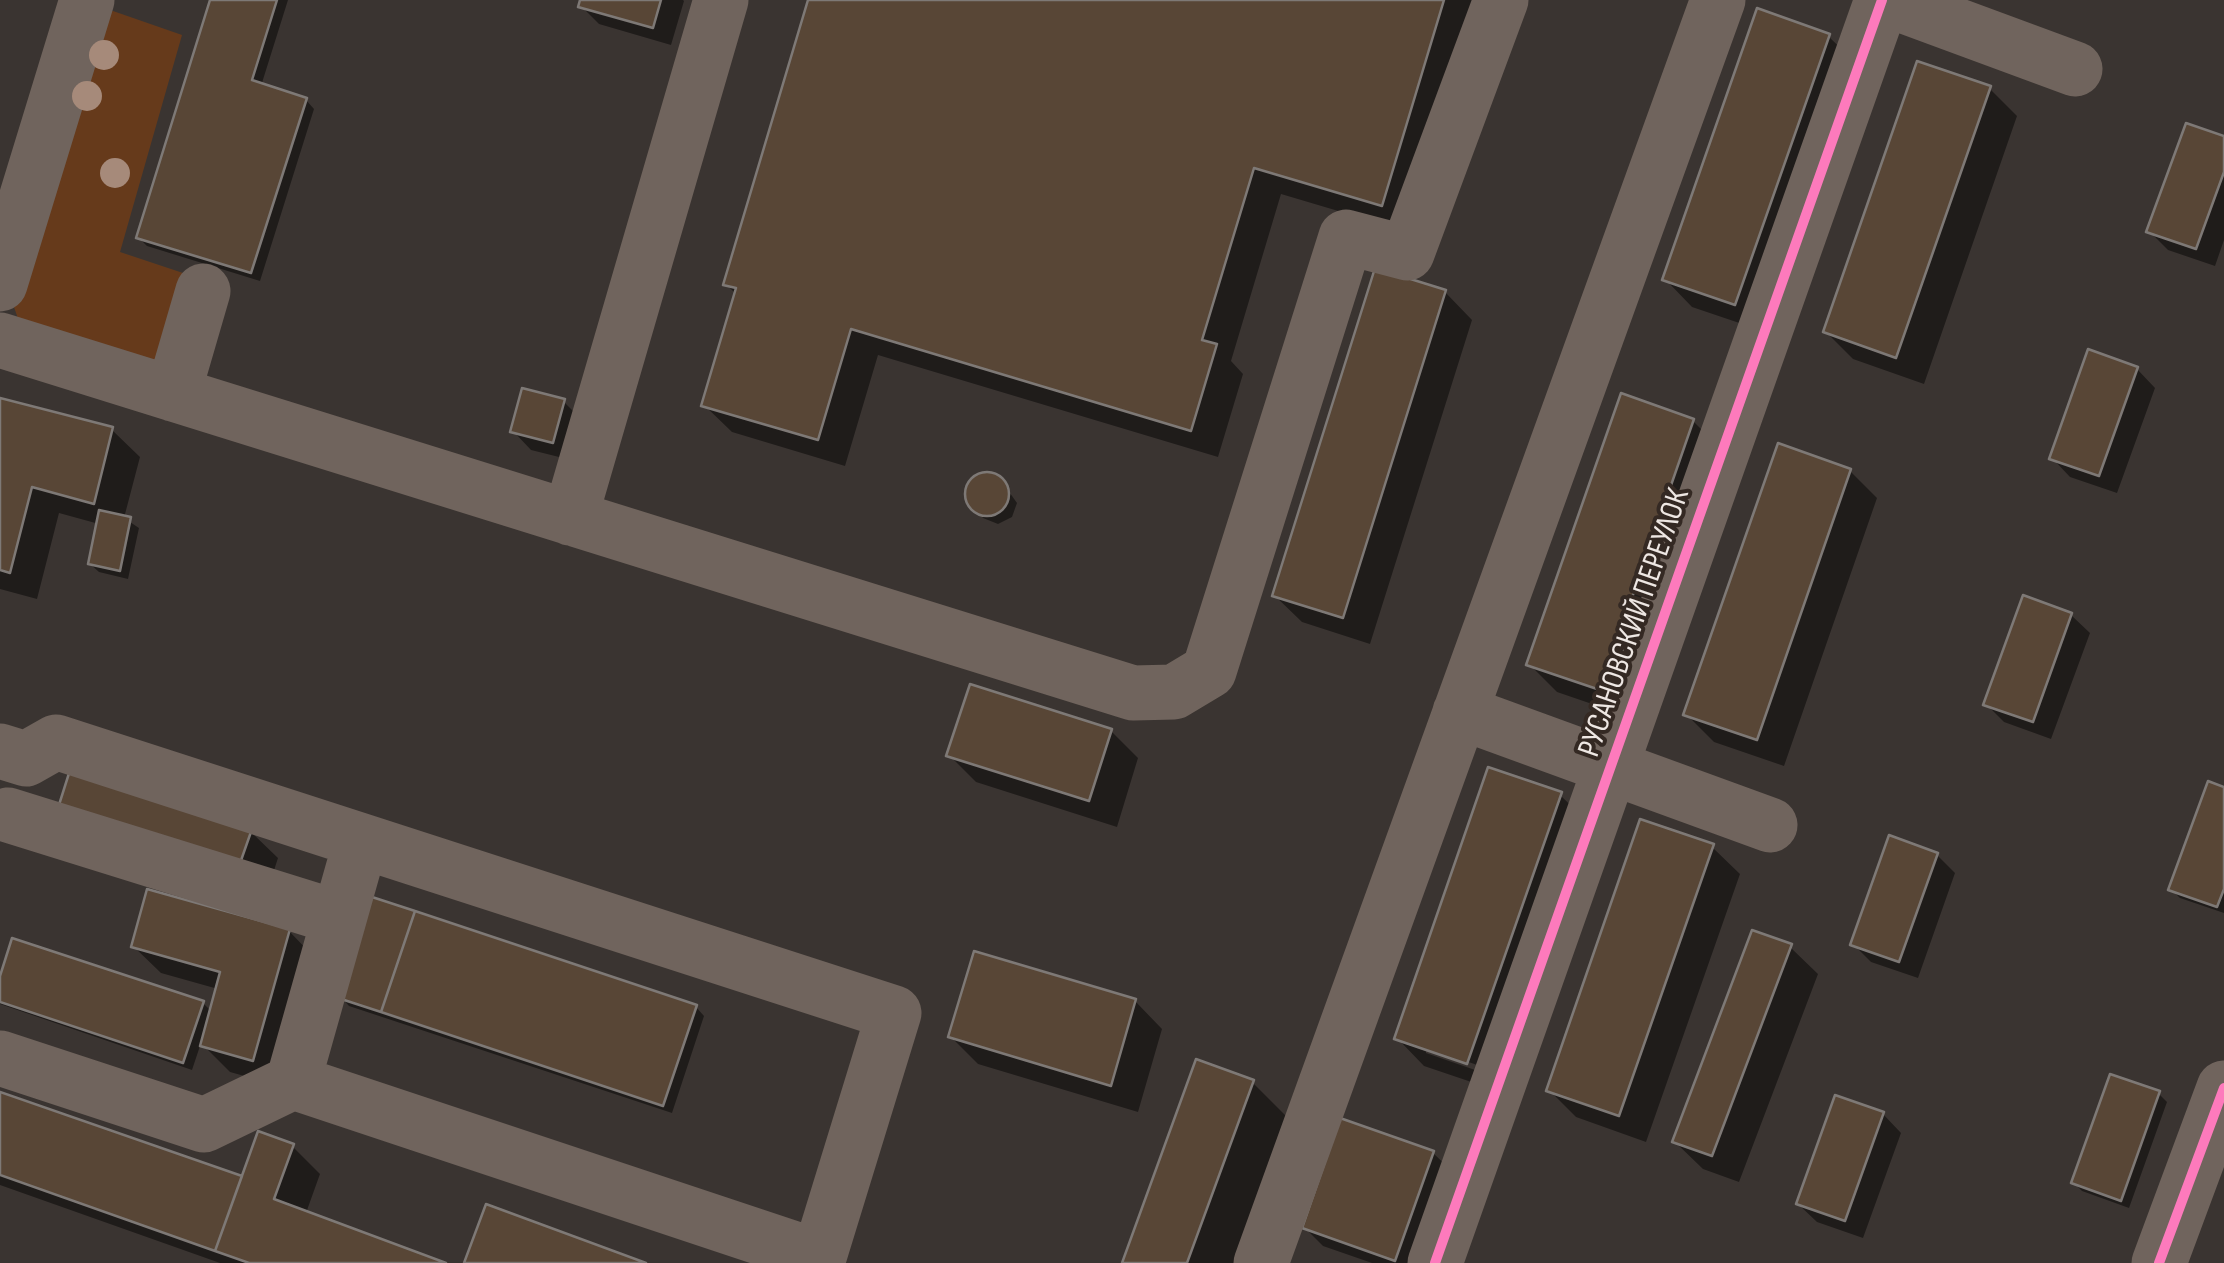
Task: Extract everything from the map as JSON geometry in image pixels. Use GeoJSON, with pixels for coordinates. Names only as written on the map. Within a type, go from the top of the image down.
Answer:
{"type":"FeatureCollection","features":[{"type":"Feature","properties":{"kind":"street"},"geometry":{"type":"LineString","coordinates":[[0,284],[86,0]]}},
{"type":"Feature","properties":{"kind":"street"},"geometry":{"type":"LineString","coordinates":[[570,518],[722,0]]}},
{"type":"Feature","properties":{"kind":"street"},"geometry":{"type":"LineString","coordinates":[[0,340],[1134,693],[1174,692],[1209,671],[1346,237],[1408,254],[1501,0]]}},
{"type":"Feature","properties":{"kind":"street"},"geometry":{"type":"LineString","coordinates":[[1261,1263],[1718,0]]}},
{"type":"Feature","properties":{"kind":"street"},"geometry":{"type":"LineString","coordinates":[[1885,0],[2075,69]]}},
{"type":"Feature","properties":{"kind":"street","name":"РУСАНОВСКИЙ ПЕРЕУЛОК"},"geometry":{"type":"LineString","coordinates":[[1435,1263],[1885,0]]}},
{"type":"Feature","properties":{"kind":"street"},"geometry":{"type":"LineString","coordinates":[[173,394],[203,291]]}},
{"type":"Feature","properties":{"kind":"street"},"geometry":{"type":"LineString","coordinates":[[1460,712],[1770,825]]}},
{"type":"Feature","properties":{"kind":"street"},"geometry":{"type":"LineString","coordinates":[[0,1058],[204,1125],[293,1082],[819,1256],[894,1014],[56,742],[13,755],[6,819],[339,918]]}},
{"type":"Feature","properties":{"kind":"street"},"geometry":{"type":"LineString","coordinates":[[293,1082],[361,840]]}},
{"type":"Feature","properties":{"kind":"street"},"geometry":{"type":"LineString","coordinates":[[2160,1263],[2224,1088]]}},
{"type":"Feature","properties":{"kind":"shaded area"},"geometry":{"type":"Polygon","coordinates":[[[113,11],[182,35],[120,252],[186,274],[164,356],[134,376],[22,330],[8,290],[91,18],[113,11]]]}},
{"type":"Feature","properties":{"kind":"building"},"geometry":{"type":"Polygon","coordinates":[[[210,0],[277,0],[252,80],[307,98],[251,273],[136,238],[210,0]]]}},
{"type":"Feature","properties":{"kind":"building"},"geometry":{"type":"Polygon","coordinates":[[[580,0],[661,0],[653,28],[578,7],[580,0]]]}},
{"type":"Feature","properties":{"kind":"building"},"geometry":{"type":"Polygon","coordinates":[[[808,0],[1444,0],[1382,206],[1254,168],[1202,340],[1217,344],[1191,431],[851,329],[818,440],[701,406],[736,288],[723,285],[808,0]]]}},
{"type":"Feature","properties":{"kind":"building"},"geometry":{"type":"Polygon","coordinates":[[[1757,8],[1830,34],[1735,305],[1662,280],[1757,8]]]}},
{"type":"Feature","properties":{"kind":"building"},"geometry":{"type":"Polygon","coordinates":[[[1917,61],[1991,86],[1896,358],[1823,332],[1917,61]]]}},
{"type":"Feature","properties":{"kind":"building"},"geometry":{"type":"Polygon","coordinates":[[[2186,123],[2224,136],[2224,172],[2196,249],[2146,232],[2186,123]]]}},
{"type":"Feature","properties":{"kind":"building"},"geometry":{"type":"Polygon","coordinates":[[[1375,268],[1446,290],[1343,618],[1272,596],[1375,268]]]}},
{"type":"Feature","properties":{"kind":"building"},"geometry":{"type":"Polygon","coordinates":[[[2088,349],[2138,367],[2099,476],[2049,459],[2088,349]]]}},
{"type":"Feature","properties":{"kind":"building"},"geometry":{"type":"Polygon","coordinates":[[[522,388],[565,399],[553,443],[510,432],[522,388]]]}},
{"type":"Feature","properties":{"kind":"building"},"geometry":{"type":"Polygon","coordinates":[[[1621,393],[1694,419],[1600,690],[1526,665],[1621,393]]]}},
{"type":"Feature","properties":{"kind":"building"},"geometry":{"type":"Polygon","coordinates":[[[0,398],[113,427],[94,504],[32,487],[10,573],[0,570],[0,398]]]}},
{"type":"Feature","properties":{"kind":"building"},"geometry":{"type":"Polygon","coordinates":[[[1778,443],[1851,469],[1757,740],[1683,715],[1778,443]]]}},
{"type":"Feature","properties":{"kind":"building"},"geometry":{"type":"Polygon","coordinates":[[[987,472],[1002,479],[1009,494],[1002,509],[987,516],[972,509],[965,494],[972,479],[987,472]]]}},
{"type":"Feature","properties":{"kind":"building"},"geometry":{"type":"Polygon","coordinates":[[[99,510],[131,517],[120,571],[88,564],[99,510]]]}},
{"type":"Feature","properties":{"kind":"building"},"geometry":{"type":"Polygon","coordinates":[[[2023,595],[2072,613],[2033,722],[1983,705],[2023,595]]]}},
{"type":"Feature","properties":{"kind":"building"},"geometry":{"type":"Polygon","coordinates":[[[970,684],[1112,729],[1089,801],[946,756],[970,684]]]}},
{"type":"Feature","properties":{"kind":"building"},"geometry":{"type":"Polygon","coordinates":[[[71,767],[252,829],[238,869],[58,808],[71,767]]]}},
{"type":"Feature","properties":{"kind":"building"},"geometry":{"type":"Polygon","coordinates":[[[1488,767],[1562,792],[1467,1064],[1394,1039],[1488,767]]]}},
{"type":"Feature","properties":{"kind":"building"},"geometry":{"type":"Polygon","coordinates":[[[2208,781],[2224,787],[2224,889],[2217,907],[2168,890],[2208,781]]]}},
{"type":"Feature","properties":{"kind":"building"},"geometry":{"type":"Polygon","coordinates":[[[1640,819],[1714,844],[1619,1116],[1546,1091],[1640,819]]]}},
{"type":"Feature","properties":{"kind":"building"},"geometry":{"type":"Polygon","coordinates":[[[1889,835],[1938,853],[1899,962],[1850,945],[1889,835]]]}},
{"type":"Feature","properties":{"kind":"building"},"geometry":{"type":"Polygon","coordinates":[[[147,889],[290,929],[253,1061],[200,1046],[220,972],[131,947],[147,889]]]}},
{"type":"Feature","properties":{"kind":"building"},"geometry":{"type":"Polygon","coordinates":[[[372,897],[415,911],[381,1012],[338,998],[372,897]]]}},
{"type":"Feature","properties":{"kind":"building"},"geometry":{"type":"Polygon","coordinates":[[[415,911],[697,1005],[663,1106],[381,1012],[415,911]]]}},
{"type":"Feature","properties":{"kind":"building"},"geometry":{"type":"Polygon","coordinates":[[[1752,930],[1792,944],[1712,1156],[1672,1142],[1752,930]]]}},
{"type":"Feature","properties":{"kind":"building"},"geometry":{"type":"Polygon","coordinates":[[[12,938],[204,1001],[183,1063],[0,1002],[0,976],[12,938]]]}},
{"type":"Feature","properties":{"kind":"building"},"geometry":{"type":"Polygon","coordinates":[[[974,951],[1136,999],[1111,1086],[948,1037],[974,951]]]}},
{"type":"Feature","properties":{"kind":"building"},"geometry":{"type":"Polygon","coordinates":[[[1196,1059],[1254,1080],[1187,1263],[1122,1263],[1196,1059]]]}},
{"type":"Feature","properties":{"kind":"building"},"geometry":{"type":"Polygon","coordinates":[[[2110,1074],[2160,1091],[2121,1201],[2071,1183],[2110,1074]]]}},
{"type":"Feature","properties":{"kind":"building"},"geometry":{"type":"Polygon","coordinates":[[[0,1092],[242,1176],[215,1251],[0,1175],[0,1092]]]}},
{"type":"Feature","properties":{"kind":"building"},"geometry":{"type":"Polygon","coordinates":[[[1835,1095],[1884,1112],[1845,1221],[1796,1204],[1835,1095]]]}},
{"type":"Feature","properties":{"kind":"building"},"geometry":{"type":"Polygon","coordinates":[[[1340,1118],[1434,1151],[1395,1261],[1302,1228],[1340,1118]]]}},
{"type":"Feature","properties":{"kind":"building"},"geometry":{"type":"Polygon","coordinates":[[[258,1131],[294,1144],[274,1199],[446,1263],[249,1263],[215,1251],[258,1131]]]}},
{"type":"Feature","properties":{"kind":"building"},"geometry":{"type":"Polygon","coordinates":[[[486,1204],[646,1263],[464,1263],[486,1204]]]}},
{"type":"Feature","properties":{"kind":"cycle path"},"geometry":{"type":"LineString","coordinates":[[1435,1263],[1882,0]]}},
{"type":"Feature","properties":{"kind":"cycle path"},"geometry":{"type":"LineString","coordinates":[[2159,1263],[2224,1088]]}}]}
